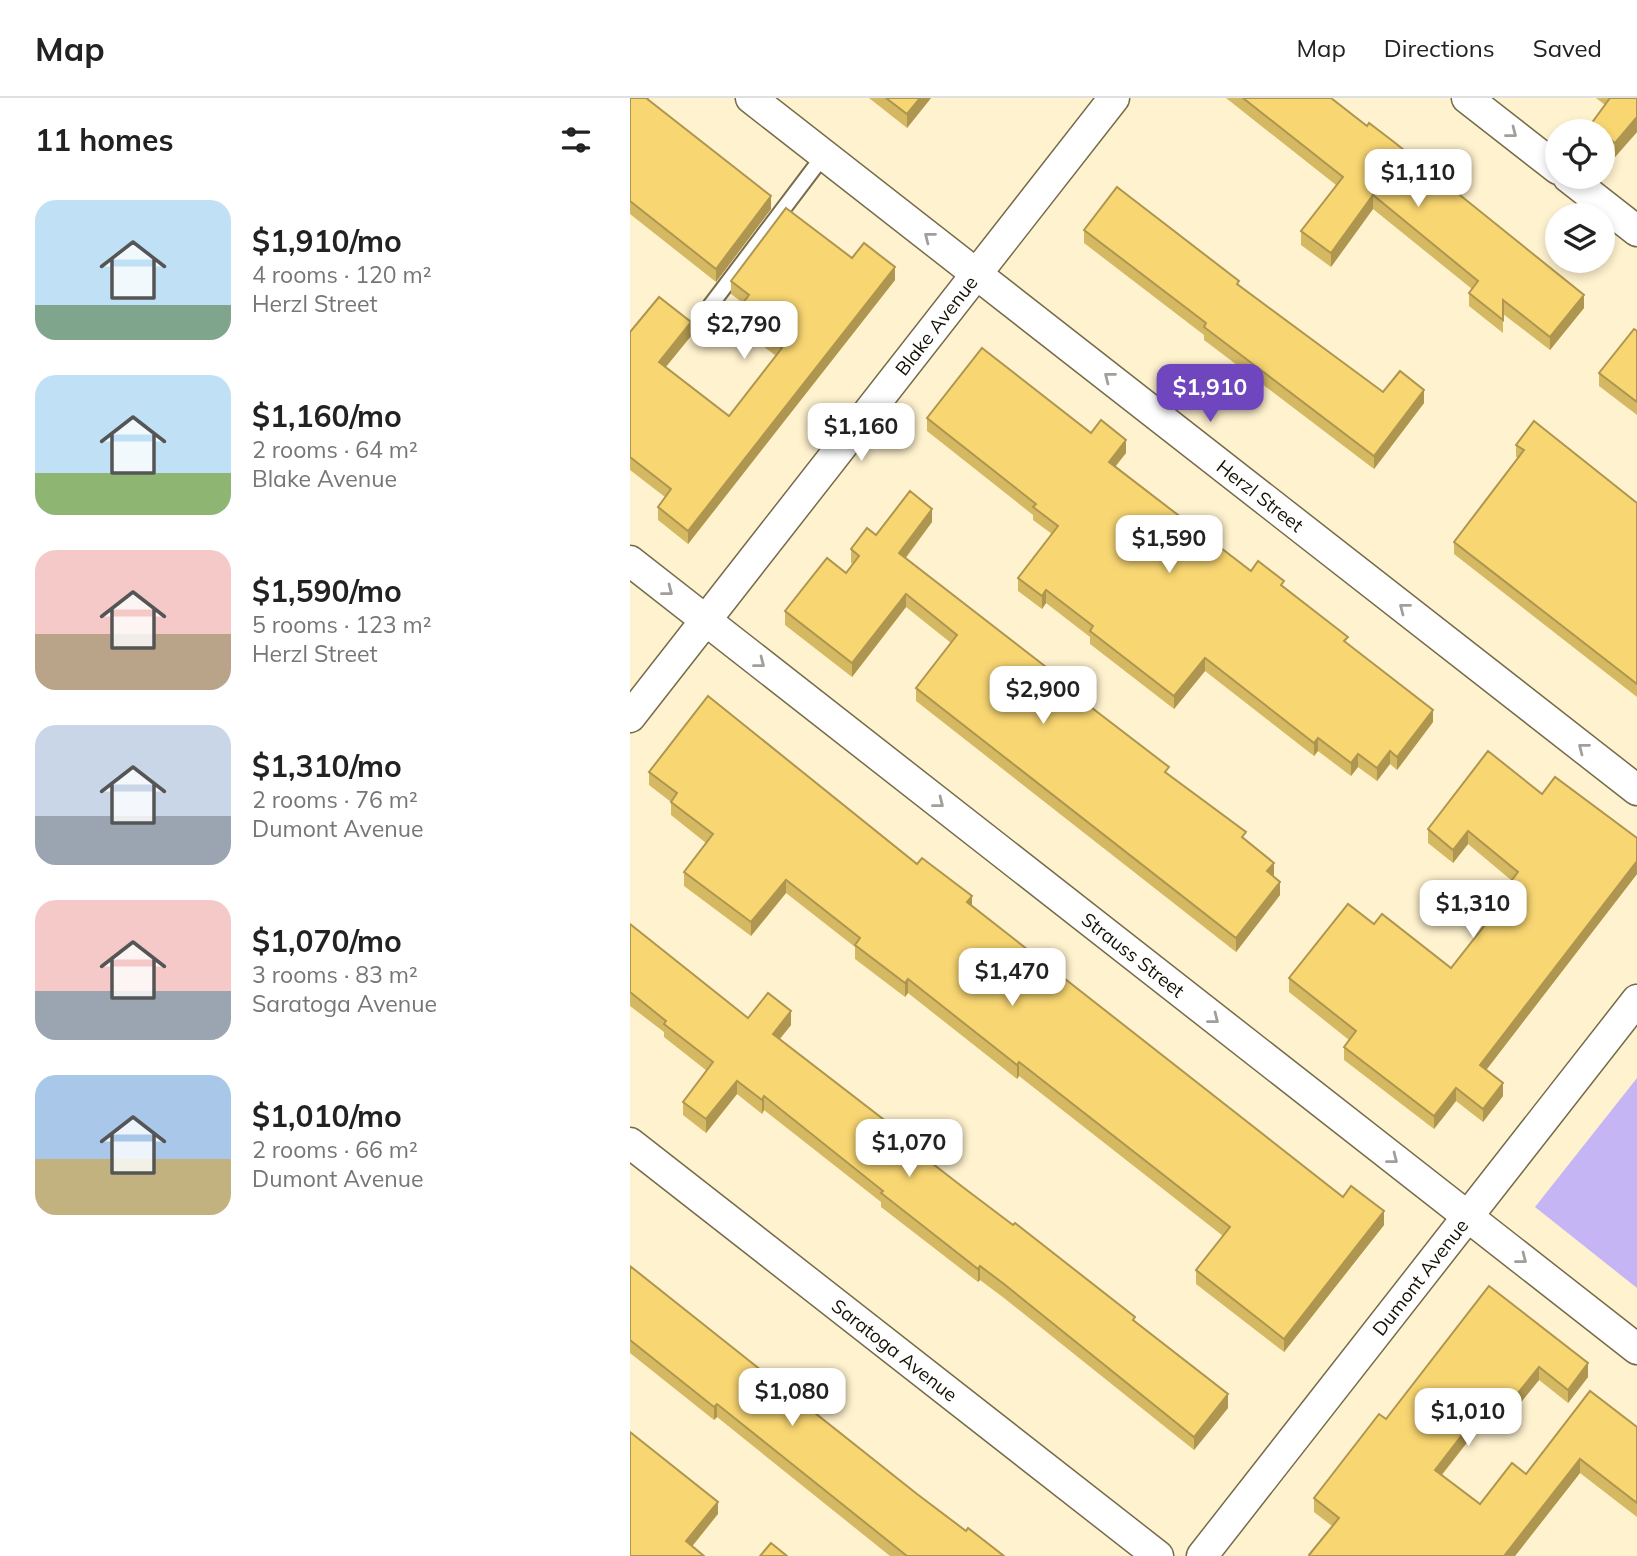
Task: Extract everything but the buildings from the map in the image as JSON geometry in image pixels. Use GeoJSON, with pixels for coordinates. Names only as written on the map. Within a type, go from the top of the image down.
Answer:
{"type":"FeatureCollection","features":[{"type":"Feature","properties":{"kind":"street","name":"Herzl Street"},"geometry":{"type":"LineString","coordinates":[[751,98],[1637,790]]}},
{"type":"Feature","properties":{"kind":"street","name":"Blake Avenue"},"geometry":{"type":"LineString","coordinates":[[630,718],[1115,98]]}},
{"type":"Feature","properties":{"kind":"street"},"geometry":{"type":"LineString","coordinates":[[1467,98],[1545,159]]}},
{"type":"Feature","properties":{"kind":"street"},"geometry":{"type":"LineString","coordinates":[[1583,189],[1637,231]]}},
{"type":"Feature","properties":{"kind":"street","name":"Strauss Street"},"geometry":{"type":"LineString","coordinates":[[630,561],[1637,1349]]}},
{"type":"Feature","properties":{"kind":"street","name":"Dumont Avenue"},"geometry":{"type":"LineString","coordinates":[[1202,1556],[1637,1000]]}},
{"type":"Feature","properties":{"kind":"street","name":"Saratoga Avenue"},"geometry":{"type":"LineString","coordinates":[[630,1143],[1158,1556]]}},
{"type":"Feature","properties":{"kind":"lane"},"geometry":{"type":"LineString","coordinates":[[707,310],[824,155]]}},
{"type":"Feature","properties":{"kind":"shaded area"},"geometry":{"type":"Polygon","coordinates":[[[1637,1078],[1637,1288],[1535,1207],[1637,1078]]]}}]}
